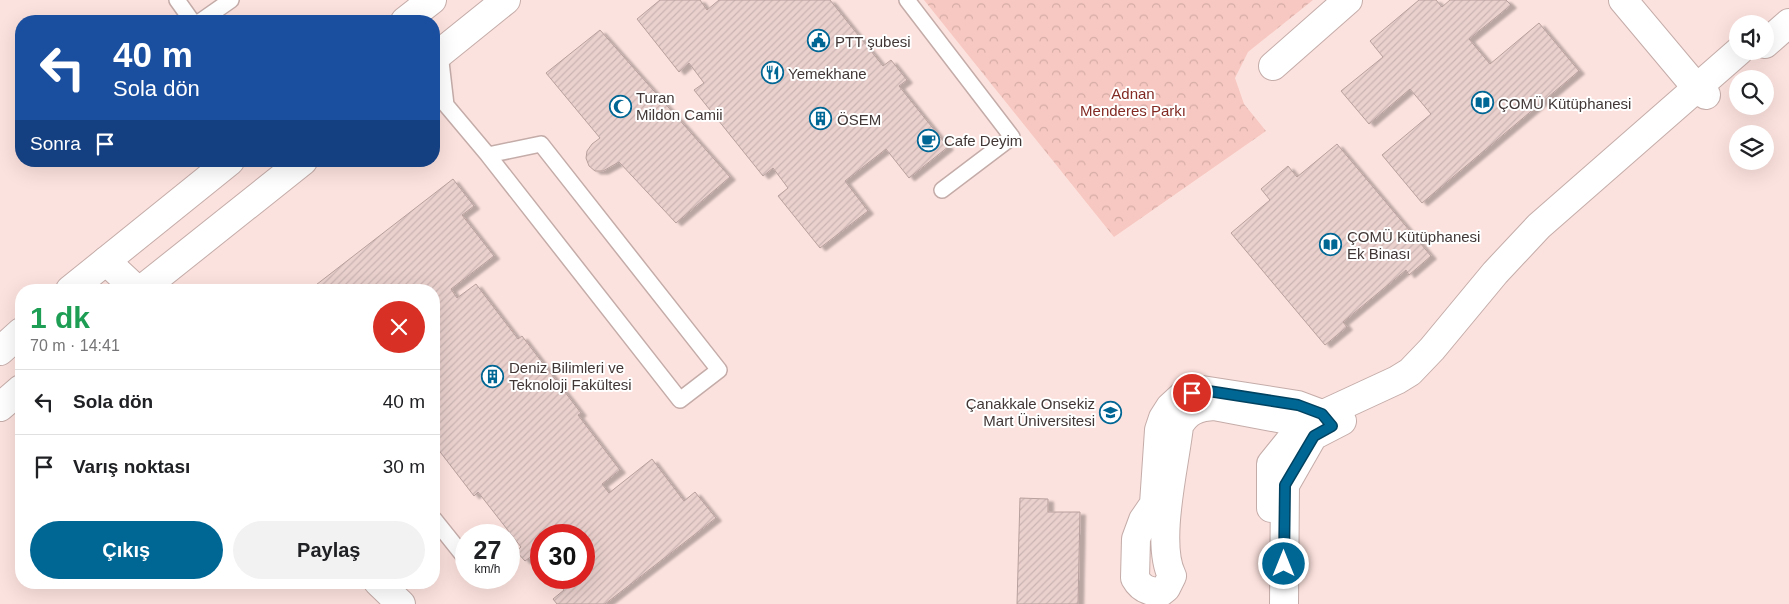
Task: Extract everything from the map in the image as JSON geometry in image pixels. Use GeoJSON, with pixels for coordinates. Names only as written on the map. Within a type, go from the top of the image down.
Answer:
{"type":"FeatureCollection","features":[{"type":"Feature","properties":{"kind":"street"},"geometry":{"type":"LineString","coordinates":[[413,15],[432,0]]}},
{"type":"Feature","properties":{"kind":"street"},"geometry":{"type":"LineString","coordinates":[[440,53],[506,0]]}},
{"type":"Feature","properties":{"kind":"street"},"geometry":{"type":"LineString","coordinates":[[1272,66],[1348,0]]}},
{"type":"Feature","properties":{"kind":"street"},"geometry":{"type":"LineString","coordinates":[[1623,0],[1701,91]]}},
{"type":"Feature","properties":{"kind":"street"},"geometry":{"type":"LineString","coordinates":[[1774,22],[1789,9]]}},
{"type":"Feature","properties":{"kind":"street"},"geometry":{"type":"LineString","coordinates":[[1774,36],[1789,23]]}},
{"type":"Feature","properties":{"kind":"street"},"geometry":{"type":"LineString","coordinates":[[1701,91],[1730,60]]}},
{"type":"Feature","properties":{"kind":"street"},"geometry":{"type":"LineString","coordinates":[[1272,604],[1271,464],[1318,425],[1410,372],[1432,349],[1495,273],[1539,226],[1701,91],[1744,60]]}},
{"type":"Feature","properties":{"kind":"street"},"geometry":{"type":"LineString","coordinates":[[77,284],[223,167]]}},
{"type":"Feature","properties":{"kind":"street"},"geometry":{"type":"LineString","coordinates":[[149,284],[295,167]]}},
{"type":"Feature","properties":{"kind":"street"},"geometry":{"type":"LineString","coordinates":[[106,261],[131,284]]}},
{"type":"Feature","properties":{"kind":"street"},"geometry":{"type":"LineString","coordinates":[[0,351],[15,337]]}},
{"type":"Feature","properties":{"kind":"street"},"geometry":{"type":"LineString","coordinates":[[1202,390],[1298,405],[1318,425],[1214,406],[1200,407],[1184,416],[1179,426],[1167,510],[1166,557],[1168,569],[1172,576],[1166,588],[1161,592],[1144,589],[1138,583],[1135,578],[1136,539],[1144,520],[1154,504],[1159,430],[1163,418],[1170,407],[1182,396],[1202,390]]}},
{"type":"Feature","properties":{"kind":"street"},"geometry":{"type":"LineString","coordinates":[[0,407],[15,393]]}},
{"type":"Feature","properties":{"kind":"street"},"geometry":{"type":"LineString","coordinates":[[1284,604],[1285,485],[1318,425]]}},
{"type":"Feature","properties":{"kind":"street"},"geometry":{"type":"LineString","coordinates":[[370,589],[385,604]]}},
{"type":"Feature","properties":{"kind":"street"},"geometry":{"type":"LineString","coordinates":[[385,589],[400,604]]}},
{"type":"Feature","properties":{"kind":"lane"},"geometry":{"type":"LineString","coordinates":[[177,0],[188,15]]}},
{"type":"Feature","properties":{"kind":"lane"},"geometry":{"type":"LineString","coordinates":[[210,15],[231,0]]}},
{"type":"Feature","properties":{"kind":"lane"},"geometry":{"type":"LineString","coordinates":[[907,0],[1012,137],[942,190]]}},
{"type":"Feature","properties":{"kind":"lane"},"geometry":{"type":"LineString","coordinates":[[440,104],[488,155],[680,400],[719,370],[541,144],[488,155]]}},
{"type":"Feature","properties":{"kind":"lane"},"geometry":{"type":"LineString","coordinates":[[440,526],[455,545]]}},
{"type":"Feature","properties":{"kind":"shaded area","name":"Çanakkale Onsekiz Mart Üniversitesi"},"geometry":{"type":"Polygon","coordinates":[[[0,0],[1789,0],[1789,604],[0,604],[0,0]]]}},
{"type":"Feature","properties":{"kind":"green space","name":"Adnan Menderes Parkı"},"geometry":{"type":"Polygon","coordinates":[[[924,0],[1313,0],[1248,52],[1235,78],[1244,104],[1266,131],[1114,237],[924,0]]]}},
{"type":"Feature","properties":{"kind":"building","name":"ÖSEM"},"geometry":{"type":"Polygon","coordinates":[[[660,0],[700,0],[707,10],[719,0],[830,0],[883,66],[891,60],[907,80],[899,86],[948,147],[909,178],[886,149],[845,181],[868,211],[820,248],[778,196],[788,188],[773,168],[763,176],[694,90],[704,83],[689,63],[679,72],[637,19],[660,0]]]}},
{"type":"Feature","properties":{"kind":"building","name":"ÇOMÜ Kütüphanesi"},"geometry":{"type":"Polygon","coordinates":[[[1419,0],[1436,0],[1442,7],[1450,0],[1506,0],[1511,5],[1469,39],[1490,64],[1539,23],[1579,71],[1422,203],[1382,155],[1431,114],[1410,89],[1369,124],[1341,91],[1383,57],[1370,41],[1419,0]]]}},
{"type":"Feature","properties":{"kind":"building","name":"Turan Mildon Camii"},"geometry":{"type":"Polygon","coordinates":[[[600,30],[730,177],[676,223],[619,162],[603,171],[595,171],[589,166],[586,158],[587,151],[600,138],[546,73],[600,30]]]}},
{"type":"Feature","properties":{"kind":"building","name":"ÇOMÜ Kütüphanesi Ek Binası"},"geometry":{"type":"Polygon","coordinates":[[[1337,144],[1431,256],[1409,275],[1406,270],[1343,322],[1347,327],[1325,345],[1231,233],[1270,200],[1261,189],[1288,166],[1297,177],[1337,144]]]}},
{"type":"Feature","properties":{"kind":"building","name":"Deniz Bilimleri ve Teknoloji Fakültesi"},"geometry":{"type":"Polygon","coordinates":[[[453,179],[474,206],[462,215],[494,256],[451,289],[457,298],[476,284],[518,339],[522,336],[581,413],[578,415],[620,470],[602,484],[609,493],[652,459],[684,501],[695,492],[716,518],[605,604],[557,604],[553,599],[563,589],[595,589],[595,524],[530,524],[530,557],[525,561],[520,555],[520,524],[503,524],[478,492],[474,496],[440,452],[440,284],[317,284],[453,179]]]}},
{"type":"Feature","properties":{"kind":"building"},"geometry":{"type":"Polygon","coordinates":[[[1020,498],[1048,499],[1048,512],[1080,512],[1078,604],[1017,604],[1020,498]]]}},
{"type":"Feature","properties":{"kind":"place","name":"PTT şubesi"},"geometry":{"type":"Point","coordinates":[819,41]}},
{"type":"Feature","properties":{"kind":"place","name":"Yemekhane"},"geometry":{"type":"Point","coordinates":[772,73]}},
{"type":"Feature","properties":{"kind":"place","name":"ÇOMÜ Kütüphanesi"},"geometry":{"type":"Point","coordinates":[1482,103]}},
{"type":"Feature","properties":{"kind":"place","name":"Turan Mildon Camii"},"geometry":{"type":"Point","coordinates":[620,106]}},
{"type":"Feature","properties":{"kind":"place","name":"ÖSEM"},"geometry":{"type":"Point","coordinates":[821,119]}},
{"type":"Feature","properties":{"kind":"place","name":"Cafe Deyim"},"geometry":{"type":"Point","coordinates":[928,140]}},
{"type":"Feature","properties":{"kind":"place","name":"ÇOMÜ Kütüphanesi Ek Binası"},"geometry":{"type":"Point","coordinates":[1331,245]}},
{"type":"Feature","properties":{"kind":"place","name":"Deniz Bilimleri ve Teknoloji Fakültesi"},"geometry":{"type":"Point","coordinates":[493,376]}},
{"type":"Feature","properties":{"kind":"place","name":"Çanakkale Onsekiz Mart Üniversitesi"},"geometry":{"type":"Point","coordinates":[1111,412]}},
{"type":"Feature","properties":{"kind":"route"},"geometry":{"type":"LineString","coordinates":[[1192,393],[1202,390],[1298,405],[1322,414],[1332,426],[1314,436],[1285,485],[1284,564]]}}]}
